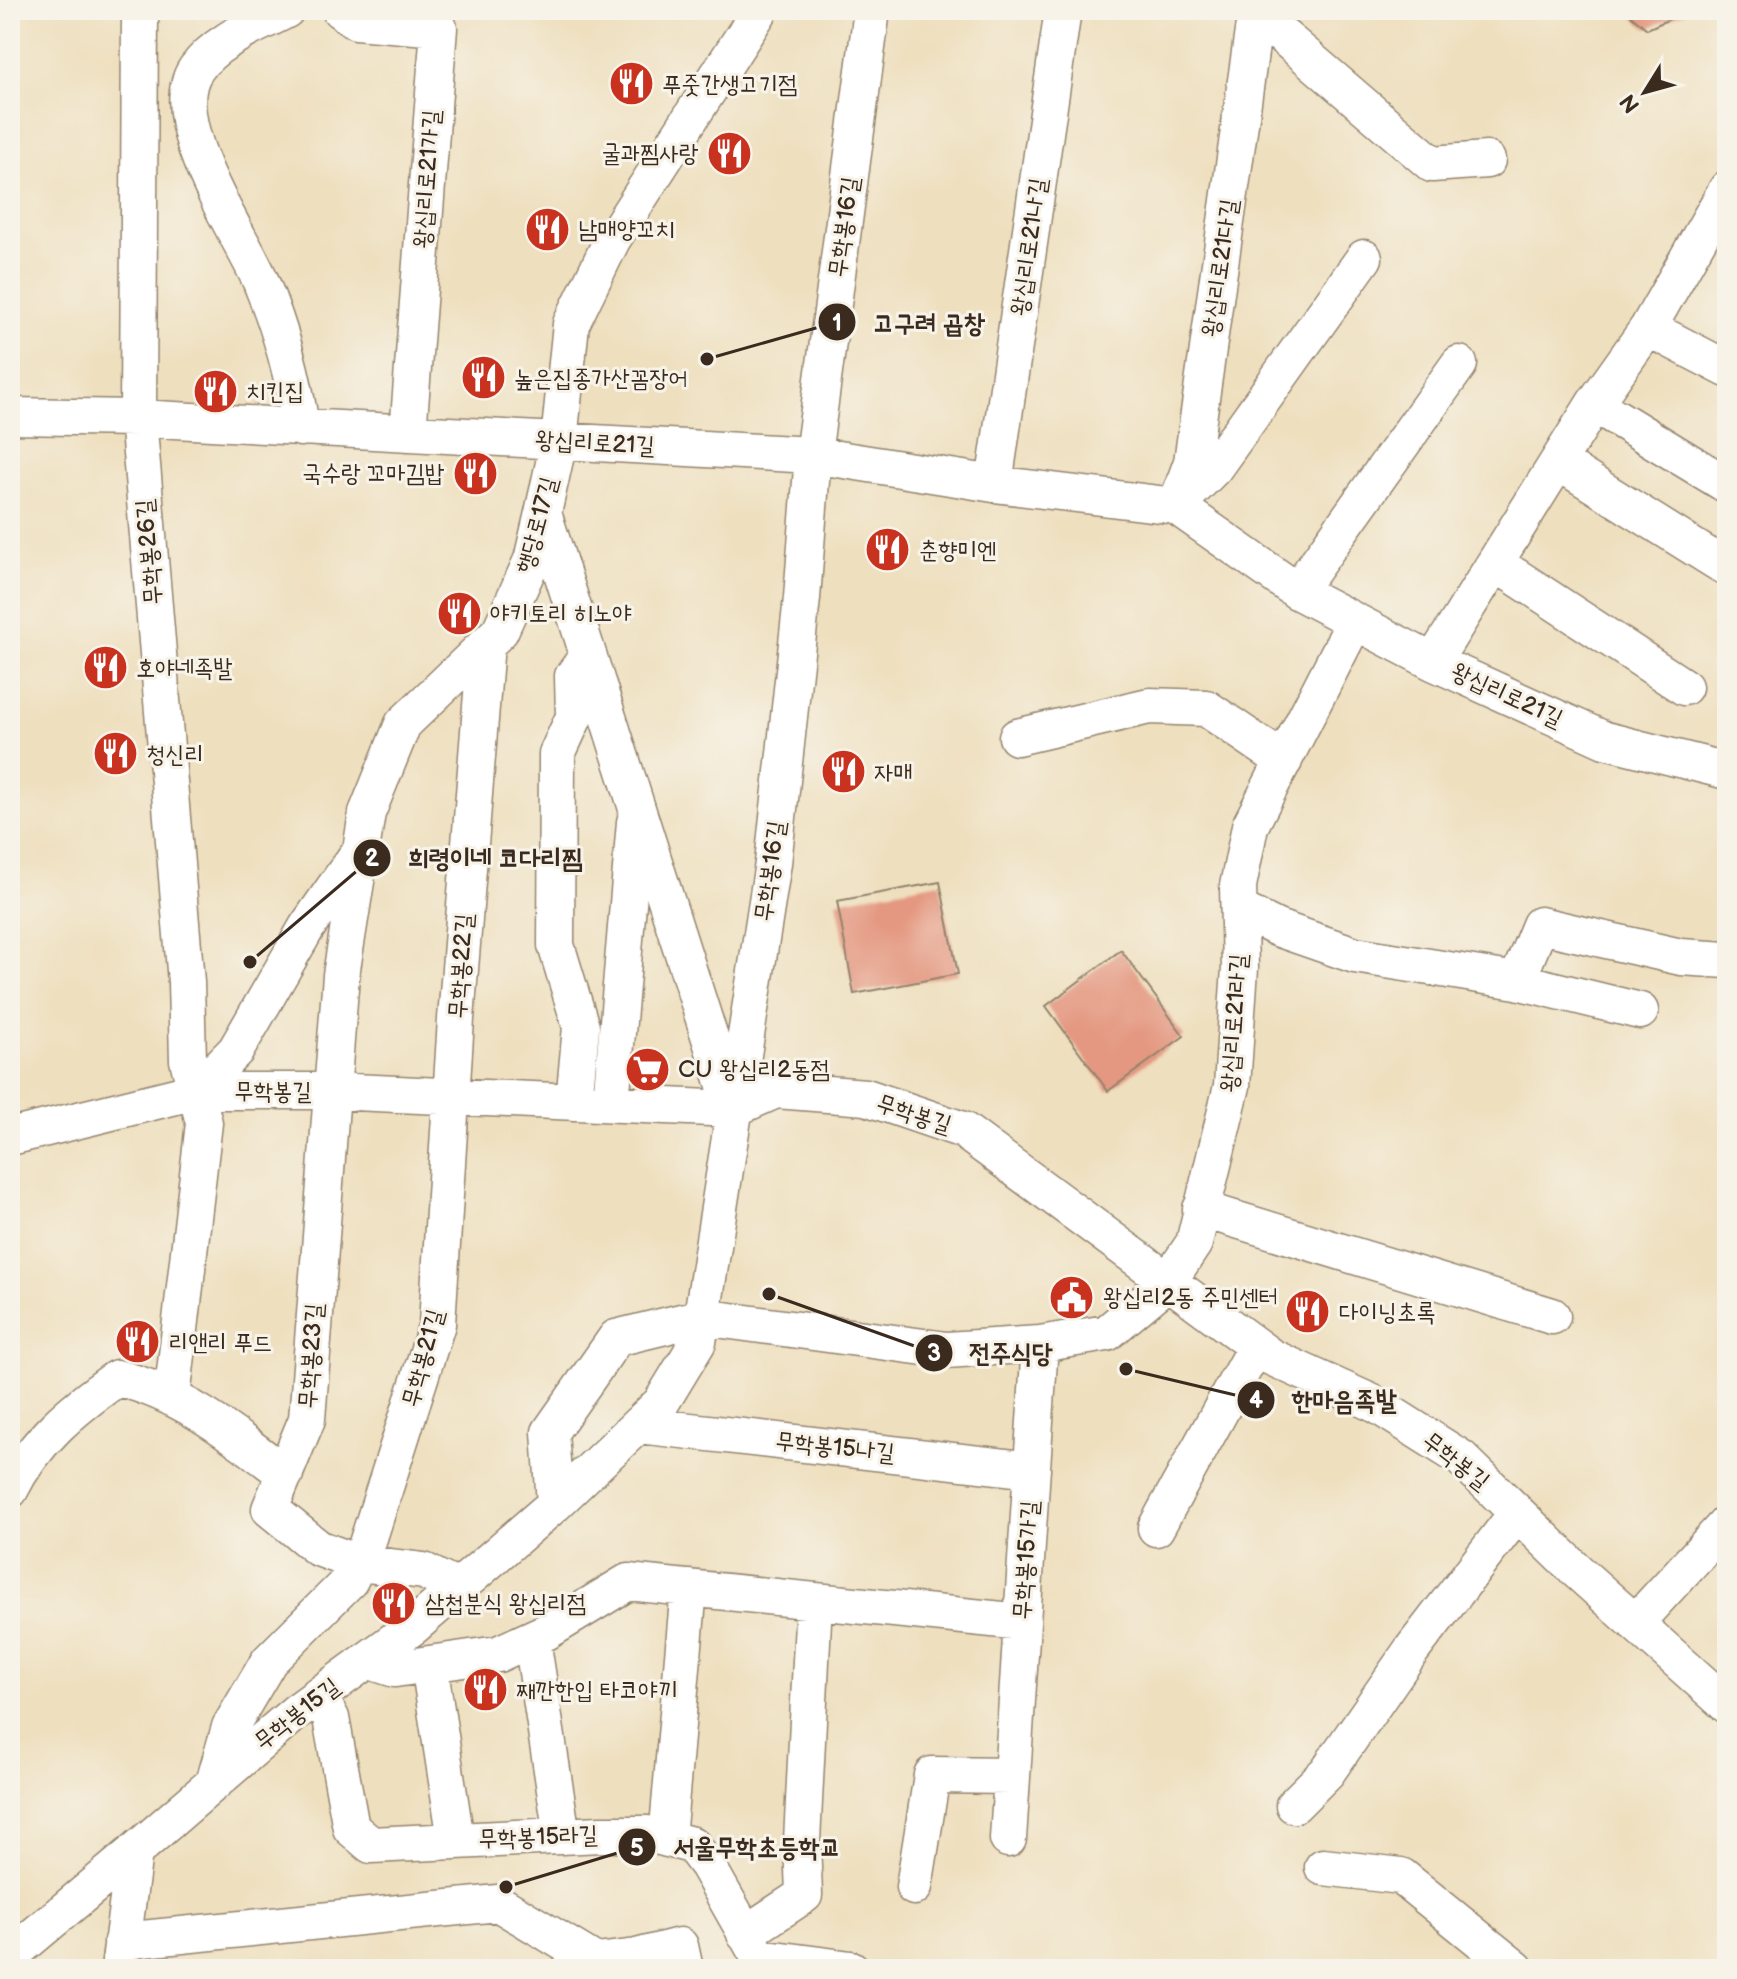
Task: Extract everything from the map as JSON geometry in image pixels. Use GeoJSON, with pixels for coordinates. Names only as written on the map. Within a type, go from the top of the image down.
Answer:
{"type":"FeatureCollection","features":[{"type":"Feature","properties":{"kind":"street","name":"무학봉26길"},"geometry":{"type":"LineString","coordinates":[[140,10],[138,418],[186,982],[188,1060],[204,1123],[201,1171],[172,1398]]}},
{"type":"Feature","properties":{"kind":"street"},"geometry":{"type":"LineString","coordinates":[[286,10],[215,48],[194,72],[187,115],[197,153],[262,284],[294,381],[301,428]]}},
{"type":"Feature","properties":{"kind":"street","name":"왕십리로21가길"},"geometry":{"type":"LineString","coordinates":[[340,10],[356,21],[439,28],[408,433]]}},
{"type":"Feature","properties":{"kind":"street","name":"행당로17길"},"geometry":{"type":"LineString","coordinates":[[331,1091],[341,975],[367,813],[403,724],[500,631],[532,560],[543,513],[559,441],[571,324],[612,240],[760,10]]}},
{"type":"Feature","properties":{"kind":"street","name":"무학봉16길"},"geometry":{"type":"LineString","coordinates":[[733,1109],[773,863],[802,598],[813,455],[872,10]]}},
{"type":"Feature","properties":{"kind":"street","name":"왕십리로21나길"},"geometry":{"type":"LineString","coordinates":[[994,484],[1063,10]]}},
{"type":"Feature","properties":{"kind":"street","name":"왕십리로21다길"},"geometry":{"type":"LineString","coordinates":[[1176,506],[1192,462],[1255,19],[1270,26],[1291,43],[1432,164],[1487,160]]}},
{"type":"Feature","properties":{"kind":"street"},"geometry":{"type":"LineString","coordinates":[[1433,662],[1594,404],[1648,328],[1727,189]]}},
{"type":"Feature","properties":{"kind":"street"},"geometry":{"type":"LineString","coordinates":[[1176,506],[1214,468],[1364,258]]}},
{"type":"Feature","properties":{"kind":"street"},"geometry":{"type":"LineString","coordinates":[[1648,328],[1727,369]]}},
{"type":"Feature","properties":{"kind":"street"},"geometry":{"type":"LineString","coordinates":[[1297,591],[1459,364]]}},
{"type":"Feature","properties":{"kind":"street"},"geometry":{"type":"LineString","coordinates":[[1594,404],[1727,485]]}},
{"type":"Feature","properties":{"kind":"street","name":"왕십리로21길"},"geometry":{"type":"LineString","coordinates":[[10,416],[138,418],[813,455],[994,484],[1176,506],[1297,591],[1433,662],[1605,740],[1727,771]]}},
{"type":"Feature","properties":{"kind":"street"},"geometry":{"type":"LineString","coordinates":[[1558,462],[1727,568]]}},
{"type":"Feature","properties":{"kind":"street"},"geometry":{"type":"LineString","coordinates":[[543,513],[733,1109]]}},
{"type":"Feature","properties":{"kind":"street"},"geometry":{"type":"LineString","coordinates":[[1495,563],[1684,687]]}},
{"type":"Feature","properties":{"kind":"street","name":"왕십리로21라길"},"geometry":{"type":"LineString","coordinates":[[1168,1282],[1194,1243],[1232,1086],[1240,968],[1238,886],[1250,826],[1354,623]]}},
{"type":"Feature","properties":{"kind":"street","name":"무학봉22길"},"geometry":{"type":"LineString","coordinates":[[452,1097],[486,644]]}},
{"type":"Feature","properties":{"kind":"street"},"geometry":{"type":"LineString","coordinates":[[574,1102],[581,1027],[556,945],[557,754],[574,717],[573,676],[588,655]]}},
{"type":"Feature","properties":{"kind":"street"},"geometry":{"type":"LineString","coordinates":[[1017,737],[1149,706],[1206,708],[1284,761]]}},
{"type":"Feature","properties":{"kind":"street"},"geometry":{"type":"LineString","coordinates":[[611,1103],[637,807]]}},
{"type":"Feature","properties":{"kind":"street","name":"행당로17길"},"geometry":{"type":"LineString","coordinates":[[196,1091],[236,1050],[307,927],[361,850]]}},
{"type":"Feature","properties":{"kind":"street"},"geometry":{"type":"LineString","coordinates":[[1239,909],[1277,928],[1355,955],[1517,981],[1640,1011]]}},
{"type":"Feature","properties":{"kind":"street"},"geometry":{"type":"LineString","coordinates":[[1517,981],[1540,925],[1681,957],[1727,960]]}},
{"type":"Feature","properties":{"kind":"street","name":"무학봉길"},"geometry":{"type":"LineString","coordinates":[[10,1137],[196,1091],[331,1091],[733,1109],[776,1090],[866,1097],[963,1130],[1271,1357],[1377,1405],[1461,1458],[1635,1623],[1727,1705]]}},
{"type":"Feature","properties":{"kind":"street","name":"무학봉23길"},"geometry":{"type":"LineString","coordinates":[[331,1091],[307,1419],[270,1509],[318,1548],[358,1563]]}},
{"type":"Feature","properties":{"kind":"street","name":"무학봉21길"},"geometry":{"type":"LineString","coordinates":[[214,1783],[230,1727],[269,1661],[350,1580],[358,1563],[437,1324],[452,1097]]}},
{"type":"Feature","properties":{"kind":"street","name":"무학봉15길"},"geometry":{"type":"LineString","coordinates":[[10,1956],[318,1695],[457,1588],[555,1504],[661,1403],[698,1342],[733,1109]]}},
{"type":"Feature","properties":{"kind":"street"},"geometry":{"type":"LineString","coordinates":[[1201,1209],[1552,1316]]}},
{"type":"Feature","properties":{"kind":"street"},"geometry":{"type":"LineString","coordinates":[[555,1504],[550,1432],[616,1338],[702,1317],[946,1350],[1040,1344],[1107,1333],[1168,1282]]}},
{"type":"Feature","properties":{"kind":"street","name":"무학봉15가길"},"geometry":{"type":"LineString","coordinates":[[1008,1839],[1040,1344]]}},
{"type":"Feature","properties":{"kind":"street"},"geometry":{"type":"LineString","coordinates":[[1156,1528],[1256,1346]]}},
{"type":"Feature","properties":{"kind":"street"},"geometry":{"type":"LineString","coordinates":[[10,1490],[38,1443],[85,1400],[117,1378],[151,1385],[235,1436],[285,1474]]}},
{"type":"Feature","properties":{"kind":"street","name":"무학봉15나길"},"geometry":{"type":"LineString","coordinates":[[638,1425],[1032,1470]]}},
{"type":"Feature","properties":{"kind":"street"},"geometry":{"type":"LineString","coordinates":[[1294,1805],[1327,1772],[1411,1651],[1517,1513]]}},
{"type":"Feature","properties":{"kind":"street"},"geometry":{"type":"LineString","coordinates":[[1635,1623],[1727,1523]]}},
{"type":"Feature","properties":{"kind":"street"},"geometry":{"type":"LineString","coordinates":[[358,1563],[424,1571],[457,1588]]}},
{"type":"Feature","properties":{"kind":"street"},"geometry":{"type":"LineString","coordinates":[[367,1660],[395,1669],[498,1654],[532,1639],[628,1582],[1022,1622]]}},
{"type":"Feature","properties":{"kind":"street"},"geometry":{"type":"LineString","coordinates":[[667,1839],[689,1588]]}},
{"type":"Feature","properties":{"kind":"street"},"geometry":{"type":"LineString","coordinates":[[745,1934],[804,1895],[802,1841],[814,1601]]}},
{"type":"Feature","properties":{"kind":"street"},"geometry":{"type":"LineString","coordinates":[[532,1639],[562,1836]]}},
{"type":"Feature","properties":{"kind":"street"},"geometry":{"type":"LineString","coordinates":[[429,1664],[456,1840]]}},
{"type":"Feature","properties":{"kind":"street","name":"무학봉15라길"},"geometry":{"type":"LineString","coordinates":[[318,1695],[331,1718],[351,1828],[371,1845],[648,1834],[692,1845],[707,1865],[759,1957],[851,1969]]}},
{"type":"Feature","properties":{"kind":"street"},"geometry":{"type":"LineString","coordinates":[[914,1887],[932,1775],[1012,1776]]}},
{"type":"Feature","properties":{"kind":"street"},"geometry":{"type":"LineString","coordinates":[[134,1852],[121,1955],[498,1903],[596,1962],[637,1957],[680,1946],[685,1969]]}},
{"type":"Feature","properties":{"kind":"street"},"geometry":{"type":"LineString","coordinates":[[1323,1867],[1401,1876],[1516,1969]]}},
{"type":"Feature","properties":{"kind":"building"},"geometry":{"type":"Polygon","coordinates":[[[1625,10],[1690,10],[1647,29],[1625,10]]]}},
{"type":"Feature","properties":{"kind":"building"},"geometry":{"type":"Polygon","coordinates":[[[940,882],[958,974],[854,994],[837,901],[940,882]]]}},
{"type":"Feature","properties":{"kind":"building"},"geometry":{"type":"Polygon","coordinates":[[[1121,950],[1184,1036],[1108,1091],[1046,1006],[1121,950]]]}},
{"type":"Feature","properties":{"kind":"place","name":"푸줏간생고기점"},"geometry":{"type":"Point","coordinates":[631,84]}},
{"type":"Feature","properties":{"kind":"place","name":"굴과찜사랑"},"geometry":{"type":"Point","coordinates":[729,153]}},
{"type":"Feature","properties":{"kind":"place","name":"남매양꼬치"},"geometry":{"type":"Point","coordinates":[547,229]}},
{"type":"Feature","properties":{"kind":"place","name":"고구려 곱창"},"geometry":{"type":"Point","coordinates":[707,359]}},
{"type":"Feature","properties":{"kind":"place","name":"높은집종가산꼼장어"},"geometry":{"type":"Point","coordinates":[483,378]}},
{"type":"Feature","properties":{"kind":"place","name":"치킨집"},"geometry":{"type":"Point","coordinates":[215,391]}},
{"type":"Feature","properties":{"kind":"place","name":"국수랑 꼬마김밥"},"geometry":{"type":"Point","coordinates":[475,473]}},
{"type":"Feature","properties":{"kind":"place","name":"춘향미엔"},"geometry":{"type":"Point","coordinates":[888,550]}},
{"type":"Feature","properties":{"kind":"place","name":"야키토리 히노야"},"geometry":{"type":"Point","coordinates":[459,613]}},
{"type":"Feature","properties":{"kind":"place","name":"호야네족발"},"geometry":{"type":"Point","coordinates":[105,668]}},
{"type":"Feature","properties":{"kind":"place","name":"청신리"},"geometry":{"type":"Point","coordinates":[115,754]}},
{"type":"Feature","properties":{"kind":"place","name":"자매"},"geometry":{"type":"Point","coordinates":[843,772]}},
{"type":"Feature","properties":{"kind":"place","name":"희령이네 코다리찜"},"geometry":{"type":"Point","coordinates":[250,962]}},
{"type":"Feature","properties":{"kind":"place","name":"CU 왕십리2동점"},"geometry":{"type":"Point","coordinates":[647,1069]}},
{"type":"Feature","properties":{"kind":"place","name":"전주식당"},"geometry":{"type":"Point","coordinates":[769,1294]}},
{"type":"Feature","properties":{"kind":"place","name":"왕십리2동 주민센터"},"geometry":{"type":"Point","coordinates":[1072,1297]}},
{"type":"Feature","properties":{"kind":"place","name":"다이닝초록"},"geometry":{"type":"Point","coordinates":[1308,1312]}},
{"type":"Feature","properties":{"kind":"place","name":"리앤리 푸드"},"geometry":{"type":"Point","coordinates":[138,1342]}},
{"type":"Feature","properties":{"kind":"place","name":"한마음족발"},"geometry":{"type":"Point","coordinates":[1126,1369]}},
{"type":"Feature","properties":{"kind":"place","name":"삼첩분식 왕십리점"},"geometry":{"type":"Point","coordinates":[394,1603]}},
{"type":"Feature","properties":{"kind":"place","name":"째깐한입 타코야끼"},"geometry":{"type":"Point","coordinates":[485,1690]}},
{"type":"Feature","properties":{"kind":"place","name":"서울무학초등학교"},"geometry":{"type":"Point","coordinates":[506,1887]}}]}
